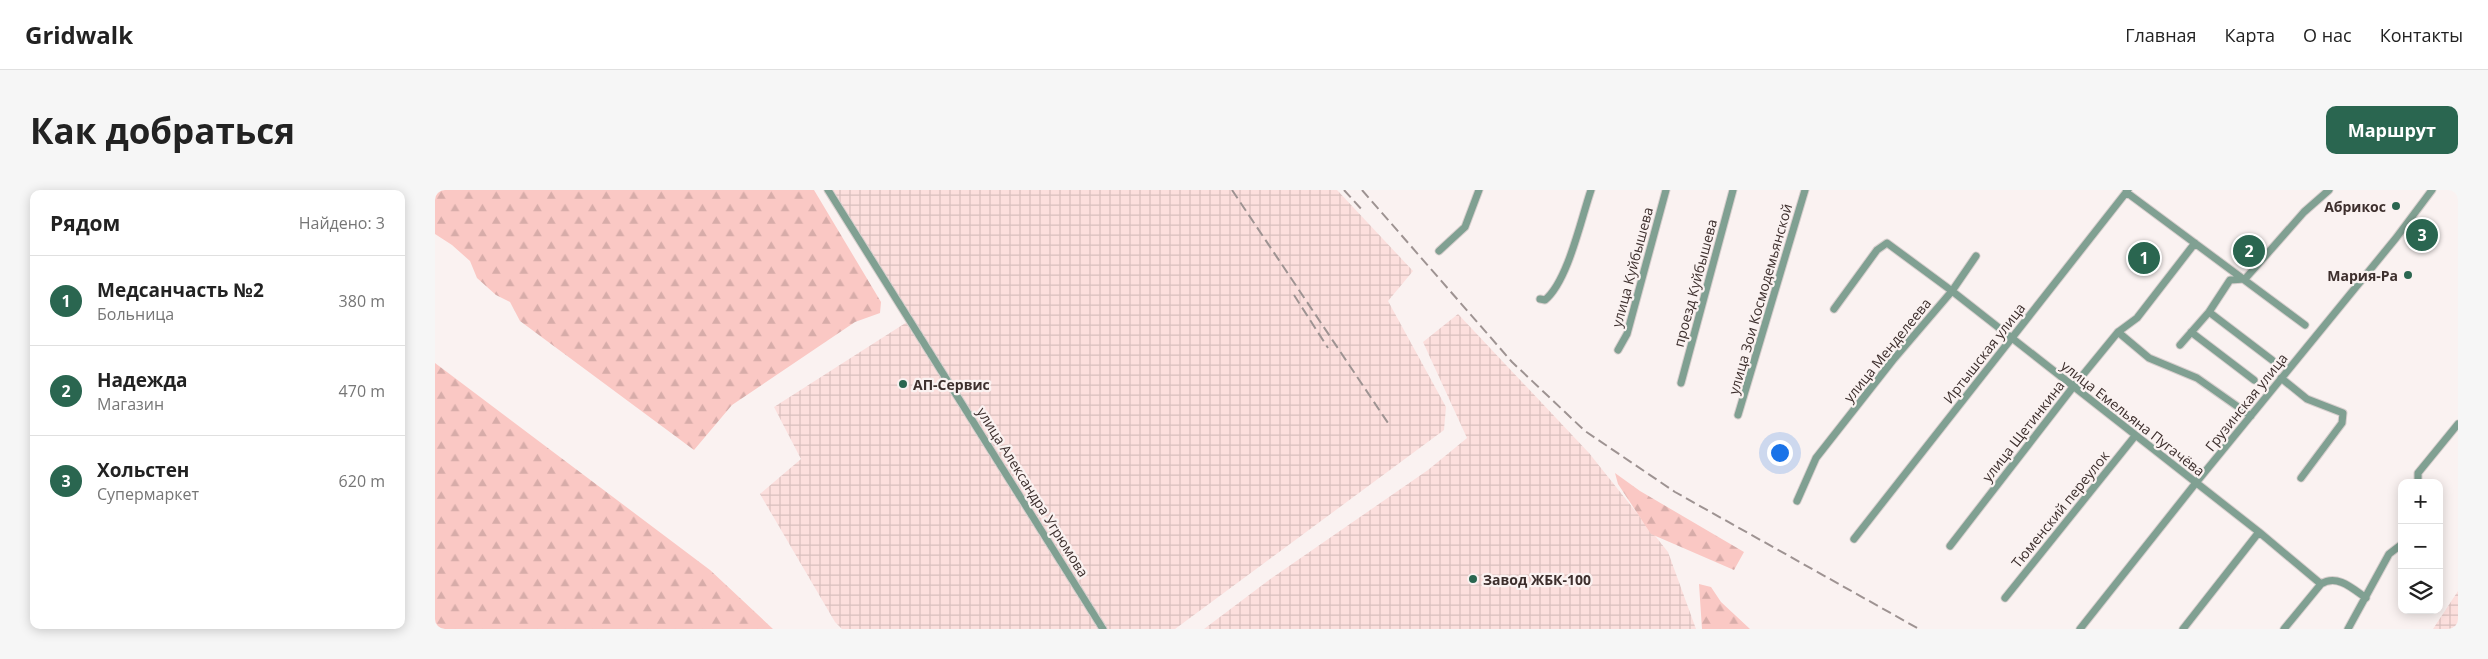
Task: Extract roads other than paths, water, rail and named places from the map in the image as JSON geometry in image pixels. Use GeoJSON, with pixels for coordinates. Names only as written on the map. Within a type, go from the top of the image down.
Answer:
{"type":"FeatureCollection","features":[{"type":"Feature","properties":{"kind":"street","name":"улица Александра Угрюмова"},"geometry":{"type":"LineString","coordinates":[[828,190],[1103,629]]}},
{"type":"Feature","properties":{"kind":"street"},"geometry":{"type":"LineString","coordinates":[[1439,251],[1465,227],[1479,190]]}},
{"type":"Feature","properties":{"kind":"street"},"geometry":{"type":"LineString","coordinates":[[1541,299],[1549,296],[1562,276],[1591,190]]}},
{"type":"Feature","properties":{"kind":"street","name":"улица Куйбышева"},"geometry":{"type":"LineString","coordinates":[[1618,350],[1627,334],[1666,190]]}},
{"type":"Feature","properties":{"kind":"street","name":"проезд Куйбышева"},"geometry":{"type":"LineString","coordinates":[[1681,383],[1733,190]]}},
{"type":"Feature","properties":{"kind":"street","name":"улица Зои Космодемьянской"},"geometry":{"type":"LineString","coordinates":[[1738,415],[1805,190]]}},
{"type":"Feature","properties":{"kind":"street"},"geometry":{"type":"LineString","coordinates":[[2180,345],[2209,312],[2230,280],[2245,279],[2304,212],[2329,190]]}},
{"type":"Feature","properties":{"kind":"street","name":"Грузинская улица"},"geometry":{"type":"LineString","coordinates":[[2080,629],[2195,484],[2396,238],[2431,190]]}},
{"type":"Feature","properties":{"kind":"street"},"geometry":{"type":"LineString","coordinates":[[2127,191],[2305,325]]}},
{"type":"Feature","properties":{"kind":"street","name":"Иртышская улица"},"geometry":{"type":"LineString","coordinates":[[1854,539],[2127,191]]}},
{"type":"Feature","properties":{"kind":"street","name":"улица Емельяна Пугачёва"},"geometry":{"type":"LineString","coordinates":[[1834,309],[1877,250],[1887,243],[1952,291],[2195,484],[2259,532],[2321,584]]}},
{"type":"Feature","properties":{"kind":"street","name":"улица Щетинкина"},"geometry":{"type":"LineString","coordinates":[[1950,546],[2073,387],[2118,332],[2137,318],[2195,243]]}},
{"type":"Feature","properties":{"kind":"street","name":"улица Менделеева"},"geometry":{"type":"LineString","coordinates":[[1797,501],[1816,458],[1893,360],[1952,291],[1975,256]]}},
{"type":"Feature","properties":{"kind":"street"},"geometry":{"type":"LineString","coordinates":[[2209,312],[2272,360]]}},
{"type":"Feature","properties":{"kind":"street"},"geometry":{"type":"LineString","coordinates":[[2118,332],[2149,358],[2197,378],[2251,416]]}},
{"type":"Feature","properties":{"kind":"street"},"geometry":{"type":"LineString","coordinates":[[2191,332],[2254,380]]}},
{"type":"Feature","properties":{"kind":"street"},"geometry":{"type":"LineString","coordinates":[[2281,378],[2307,399],[2343,413],[2342,423],[2301,478]]}},
{"type":"Feature","properties":{"kind":"street"},"geometry":{"type":"LineString","coordinates":[[2418,479],[2418,474],[2458,424]]}},
{"type":"Feature","properties":{"kind":"street","name":"Тюменский переулок"},"geometry":{"type":"LineString","coordinates":[[2005,598],[2135,436]]}},
{"type":"Feature","properties":{"kind":"street"},"geometry":{"type":"LineString","coordinates":[[2183,629],[2259,532]]}},
{"type":"Feature","properties":{"kind":"street"},"geometry":{"type":"LineString","coordinates":[[2348,629],[2389,554],[2398,547]]}},
{"type":"Feature","properties":{"kind":"street"},"geometry":{"type":"LineString","coordinates":[[2284,629],[2321,584],[2328,580],[2336,580],[2366,598]]}},
{"type":"Feature","properties":{"kind":"railway"},"geometry":{"type":"LineString","coordinates":[[1232,190],[1388,423]]}},
{"type":"Feature","properties":{"kind":"railway"},"geometry":{"type":"LineString","coordinates":[[1344,190],[1363,211]]}},
{"type":"Feature","properties":{"kind":"railway"},"geometry":{"type":"LineString","coordinates":[[1362,190],[1512,362],[1585,431],[1675,492],[1919,629]]}},
{"type":"Feature","properties":{"kind":"railway"},"geometry":{"type":"LineString","coordinates":[[1294,295],[1328,348]]}},
{"type":"Feature","properties":{"kind":"place","name":"Абрикос"},"geometry":{"type":"Point","coordinates":[2396,206]}},
{"type":"Feature","properties":{"kind":"place","name":"Хольстен"},"geometry":{"type":"Point","coordinates":[2422,235]}},
{"type":"Feature","properties":{"kind":"place","name":"Надежда"},"geometry":{"type":"Point","coordinates":[2249,251]}},
{"type":"Feature","properties":{"kind":"place","name":"Медсанчасть №2"},"geometry":{"type":"Point","coordinates":[2144,258]}},
{"type":"Feature","properties":{"kind":"place","name":"Мария-Ра"},"geometry":{"type":"Point","coordinates":[2408,275]}},
{"type":"Feature","properties":{"kind":"place","name":"АП-Сервис"},"geometry":{"type":"Point","coordinates":[903,384]}},
{"type":"Feature","properties":{"kind":"place","name":"Завод ЖБК-100"},"geometry":{"type":"Point","coordinates":[1473,579]}}]}
